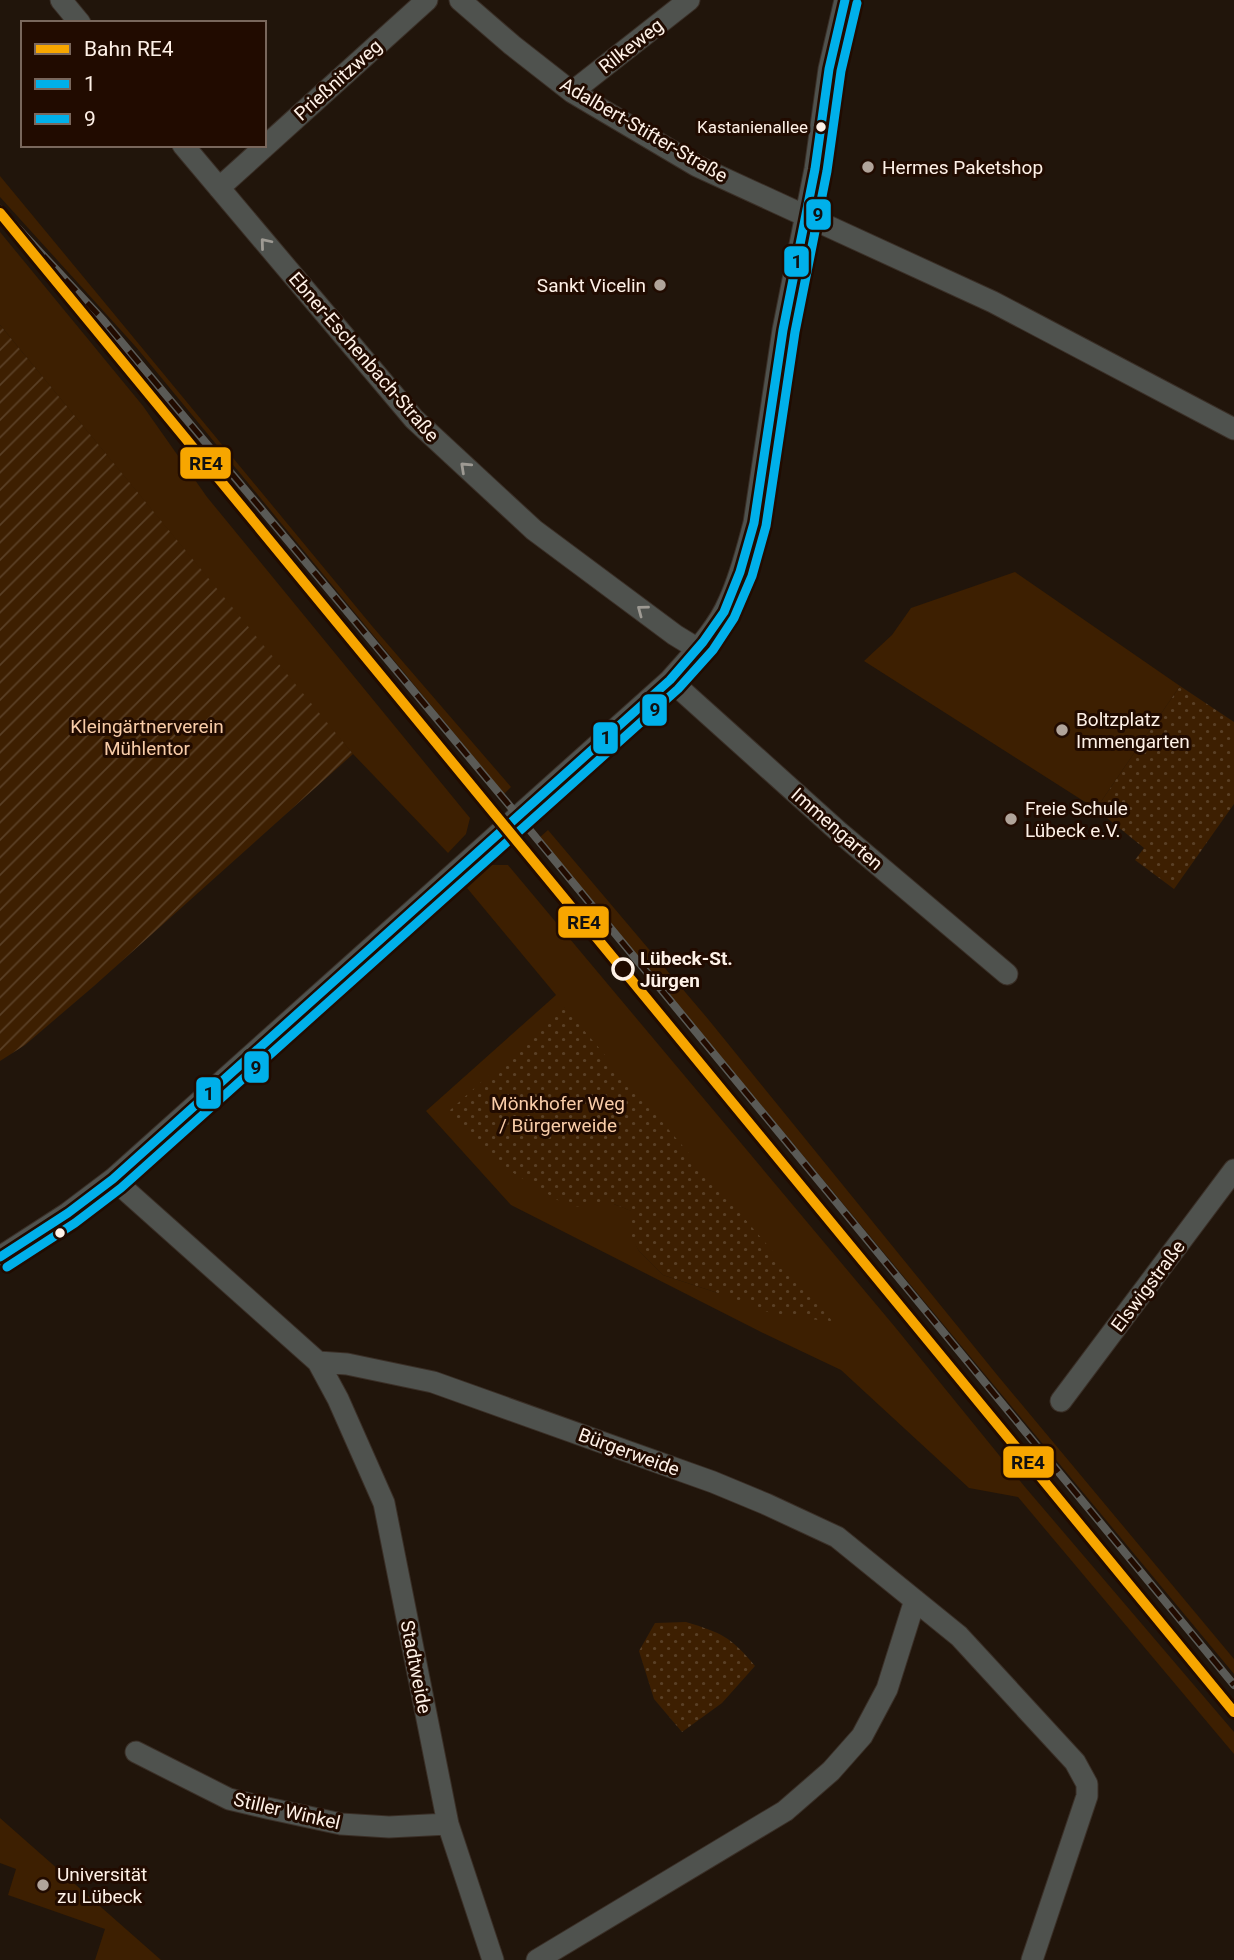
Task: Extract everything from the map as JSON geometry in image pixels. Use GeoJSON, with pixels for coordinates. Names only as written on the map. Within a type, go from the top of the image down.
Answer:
{"type":"FeatureCollection","features":[{"type":"Feature","properties":{"kind":"street"},"geometry":{"type":"LineString","coordinates":[[61,0],[78,21]]}},
{"type":"Feature","properties":{"kind":"street","name":"Prießnitzweg"},"geometry":{"type":"LineString","coordinates":[[266,145],[426,0]]}},
{"type":"Feature","properties":{"kind":"street","name":"Adalbert-Stifter-Straße"},"geometry":{"type":"LineString","coordinates":[[460,0],[572,92],[697,166],[806,216]]}},
{"type":"Feature","properties":{"kind":"street","name":"Rilkeweg"},"geometry":{"type":"LineString","coordinates":[[572,92],[689,0]]}},
{"type":"Feature","properties":{"kind":"street"},"geometry":{"type":"LineString","coordinates":[[0,1256],[68,1213],[113,1179],[670,680],[698,649],[728,604],[748,552],[769,435],[783,330],[806,216],[829,69],[845,0]]}},
{"type":"Feature","properties":{"kind":"street","name":"Ebner-Eschenbach-Straße"},"geometry":{"type":"LineString","coordinates":[[185,147],[414,419],[534,530],[675,635],[698,649]]}},
{"type":"Feature","properties":{"kind":"street","name":"Prießnitzweg"},"geometry":{"type":"LineString","coordinates":[[219,188],[264,147]]}},
{"type":"Feature","properties":{"kind":"street"},"geometry":{"type":"LineString","coordinates":[[806,216],[993,302],[1234,429]]}},
{"type":"Feature","properties":{"kind":"street","name":"Immengarten"},"geometry":{"type":"LineString","coordinates":[[670,680],[839,832],[1007,974]]}},
{"type":"Feature","properties":{"kind":"street","name":"Elswigstraße"},"geometry":{"type":"LineString","coordinates":[[1061,1401],[1234,1170]]}},
{"type":"Feature","properties":{"kind":"street","name":"Stadtweide"},"geometry":{"type":"LineString","coordinates":[[113,1179],[318,1362],[338,1399],[384,1503],[448,1824],[493,1960]]}},
{"type":"Feature","properties":{"kind":"street","name":"Bürgerweide"},"geometry":{"type":"LineString","coordinates":[[318,1362],[347,1364],[433,1382],[713,1482],[766,1504],[837,1536],[959,1636],[1075,1762],[1087,1784],[1087,1796],[1032,1960]]}},
{"type":"Feature","properties":{"kind":"street"},"geometry":{"type":"LineString","coordinates":[[537,1960],[785,1811],[831,1770],[862,1736],[887,1689],[915,1600]]}},
{"type":"Feature","properties":{"kind":"street","name":"Stiller Winkel"},"geometry":{"type":"LineString","coordinates":[[136,1752],[229,1799],[341,1825],[388,1827],[448,1824]]}},
{"type":"Feature","properties":{"kind":"green space"},"geometry":{"type":"Polygon","coordinates":[[[0,176],[372,626],[511,787],[504,794],[136,347],[0,197],[0,176]]]}},
{"type":"Feature","properties":{"kind":"green space"},"geometry":{"type":"Polygon","coordinates":[[[0,232],[143,406],[207,497],[470,818],[466,834],[448,853],[329,726],[0,325],[0,232]]]}},
{"type":"Feature","properties":{"kind":"green space","name":"Kleingärtnerverein Mühlentor"},"geometry":{"type":"Polygon","coordinates":[[[0,325],[353,754],[94,986],[25,1045],[0,1061],[0,325]]]}},
{"type":"Feature","properties":{"kind":"green space","name":"Boltzplatz Immengarten"},"geometry":{"type":"Polygon","coordinates":[[[1015,572],[1180,686],[1096,809],[864,661],[892,635],[911,608],[1015,572]]]}},
{"type":"Feature","properties":{"kind":"green space"},"geometry":{"type":"Polygon","coordinates":[[[1180,686],[1234,722],[1234,804],[1174,889],[1135,860],[1144,848],[1096,809],[1180,686]]]}},
{"type":"Feature","properties":{"kind":"green space"},"geometry":{"type":"Polygon","coordinates":[[[548,830],[708,1019],[998,1376],[1234,1659],[1234,1674],[539,838],[548,830]]]}},
{"type":"Feature","properties":{"kind":"green space"},"geometry":{"type":"Polygon","coordinates":[[[492,865],[508,865],[895,1327],[1025,1487],[1234,1732],[1234,1754],[1018,1497],[969,1488],[841,1370],[511,1205],[426,1111],[556,995],[467,888],[492,865]],[[564,1007],[614,1204],[632,1211],[633,1239],[639,1251],[663,1275],[718,1293],[564,1007]]]}},
{"type":"Feature","properties":{"kind":"green space","name":"Mönkhofer Weg / Bürgerweide"},"geometry":{"type":"Polygon","coordinates":[[[564,1007],[833,1322],[773,1314],[663,1275],[639,1251],[632,1239],[631,1211],[614,1204],[569,1207],[497,1163],[448,1112],[564,1007]]]}},
{"type":"Feature","properties":{"kind":"green space"},"geometry":{"type":"Polygon","coordinates":[[[686,1622],[725,1637],[755,1666],[722,1703],[682,1732],[654,1699],[639,1651],[655,1623],[686,1622]]]}},
{"type":"Feature","properties":{"kind":"green space"},"geometry":{"type":"Polygon","coordinates":[[[0,1818],[161,1960],[95,1960],[105,1929],[8,1895],[16,1869],[0,1863],[0,1818]]]}},
{"type":"Feature","properties":{"kind":"railway"},"geometry":{"type":"LineString","coordinates":[[0,209],[104,321],[519,817],[1234,1685]]}},
{"type":"Feature","properties":{"kind":"rail line","name":"RE4"},"geometry":{"type":"LineString","coordinates":[[0,213],[1234,1712]]}},
{"type":"Feature","properties":{"kind":"transit line","name":"1"},"geometry":{"type":"LineString","coordinates":[[0,1257],[68,1213],[113,1179],[670,680],[703,642],[724,612],[740,572],[754,523],[783,330],[815,169],[829,69],[845,0]]}},
{"type":"Feature","properties":{"kind":"transit line","name":"9"},"geometry":{"type":"LineString","coordinates":[[7,1267],[75,1223],[121,1188],[678,689],[713,650],[734,618],[752,576],[766,526],[795,332],[827,171],[841,71],[857,3]]}},
{"type":"Feature","properties":{"kind":"place","name":"Kastanienallee"},"geometry":{"type":"Point","coordinates":[821,127]}},
{"type":"Feature","properties":{"kind":"place","name":"Hermes Paketshop"},"geometry":{"type":"Point","coordinates":[868,167]}},
{"type":"Feature","properties":{"kind":"place","name":"Sankt Vicelin"},"geometry":{"type":"Point","coordinates":[660,285]}},
{"type":"Feature","properties":{"kind":"place","name":"Boltzplatz Immengarten"},"geometry":{"type":"Point","coordinates":[1062,730]}},
{"type":"Feature","properties":{"kind":"place","name":"Freie Schule Lübeck e.V."},"geometry":{"type":"Point","coordinates":[1011,819]}},
{"type":"Feature","properties":{"kind":"place","name":"Lübeck-St. Jürgen"},"geometry":{"type":"Point","coordinates":[623,969]}},
{"type":"Feature","properties":{"kind":"place","name":"Universität zu Lübeck"},"geometry":{"type":"Point","coordinates":[43,1885]}}]}
